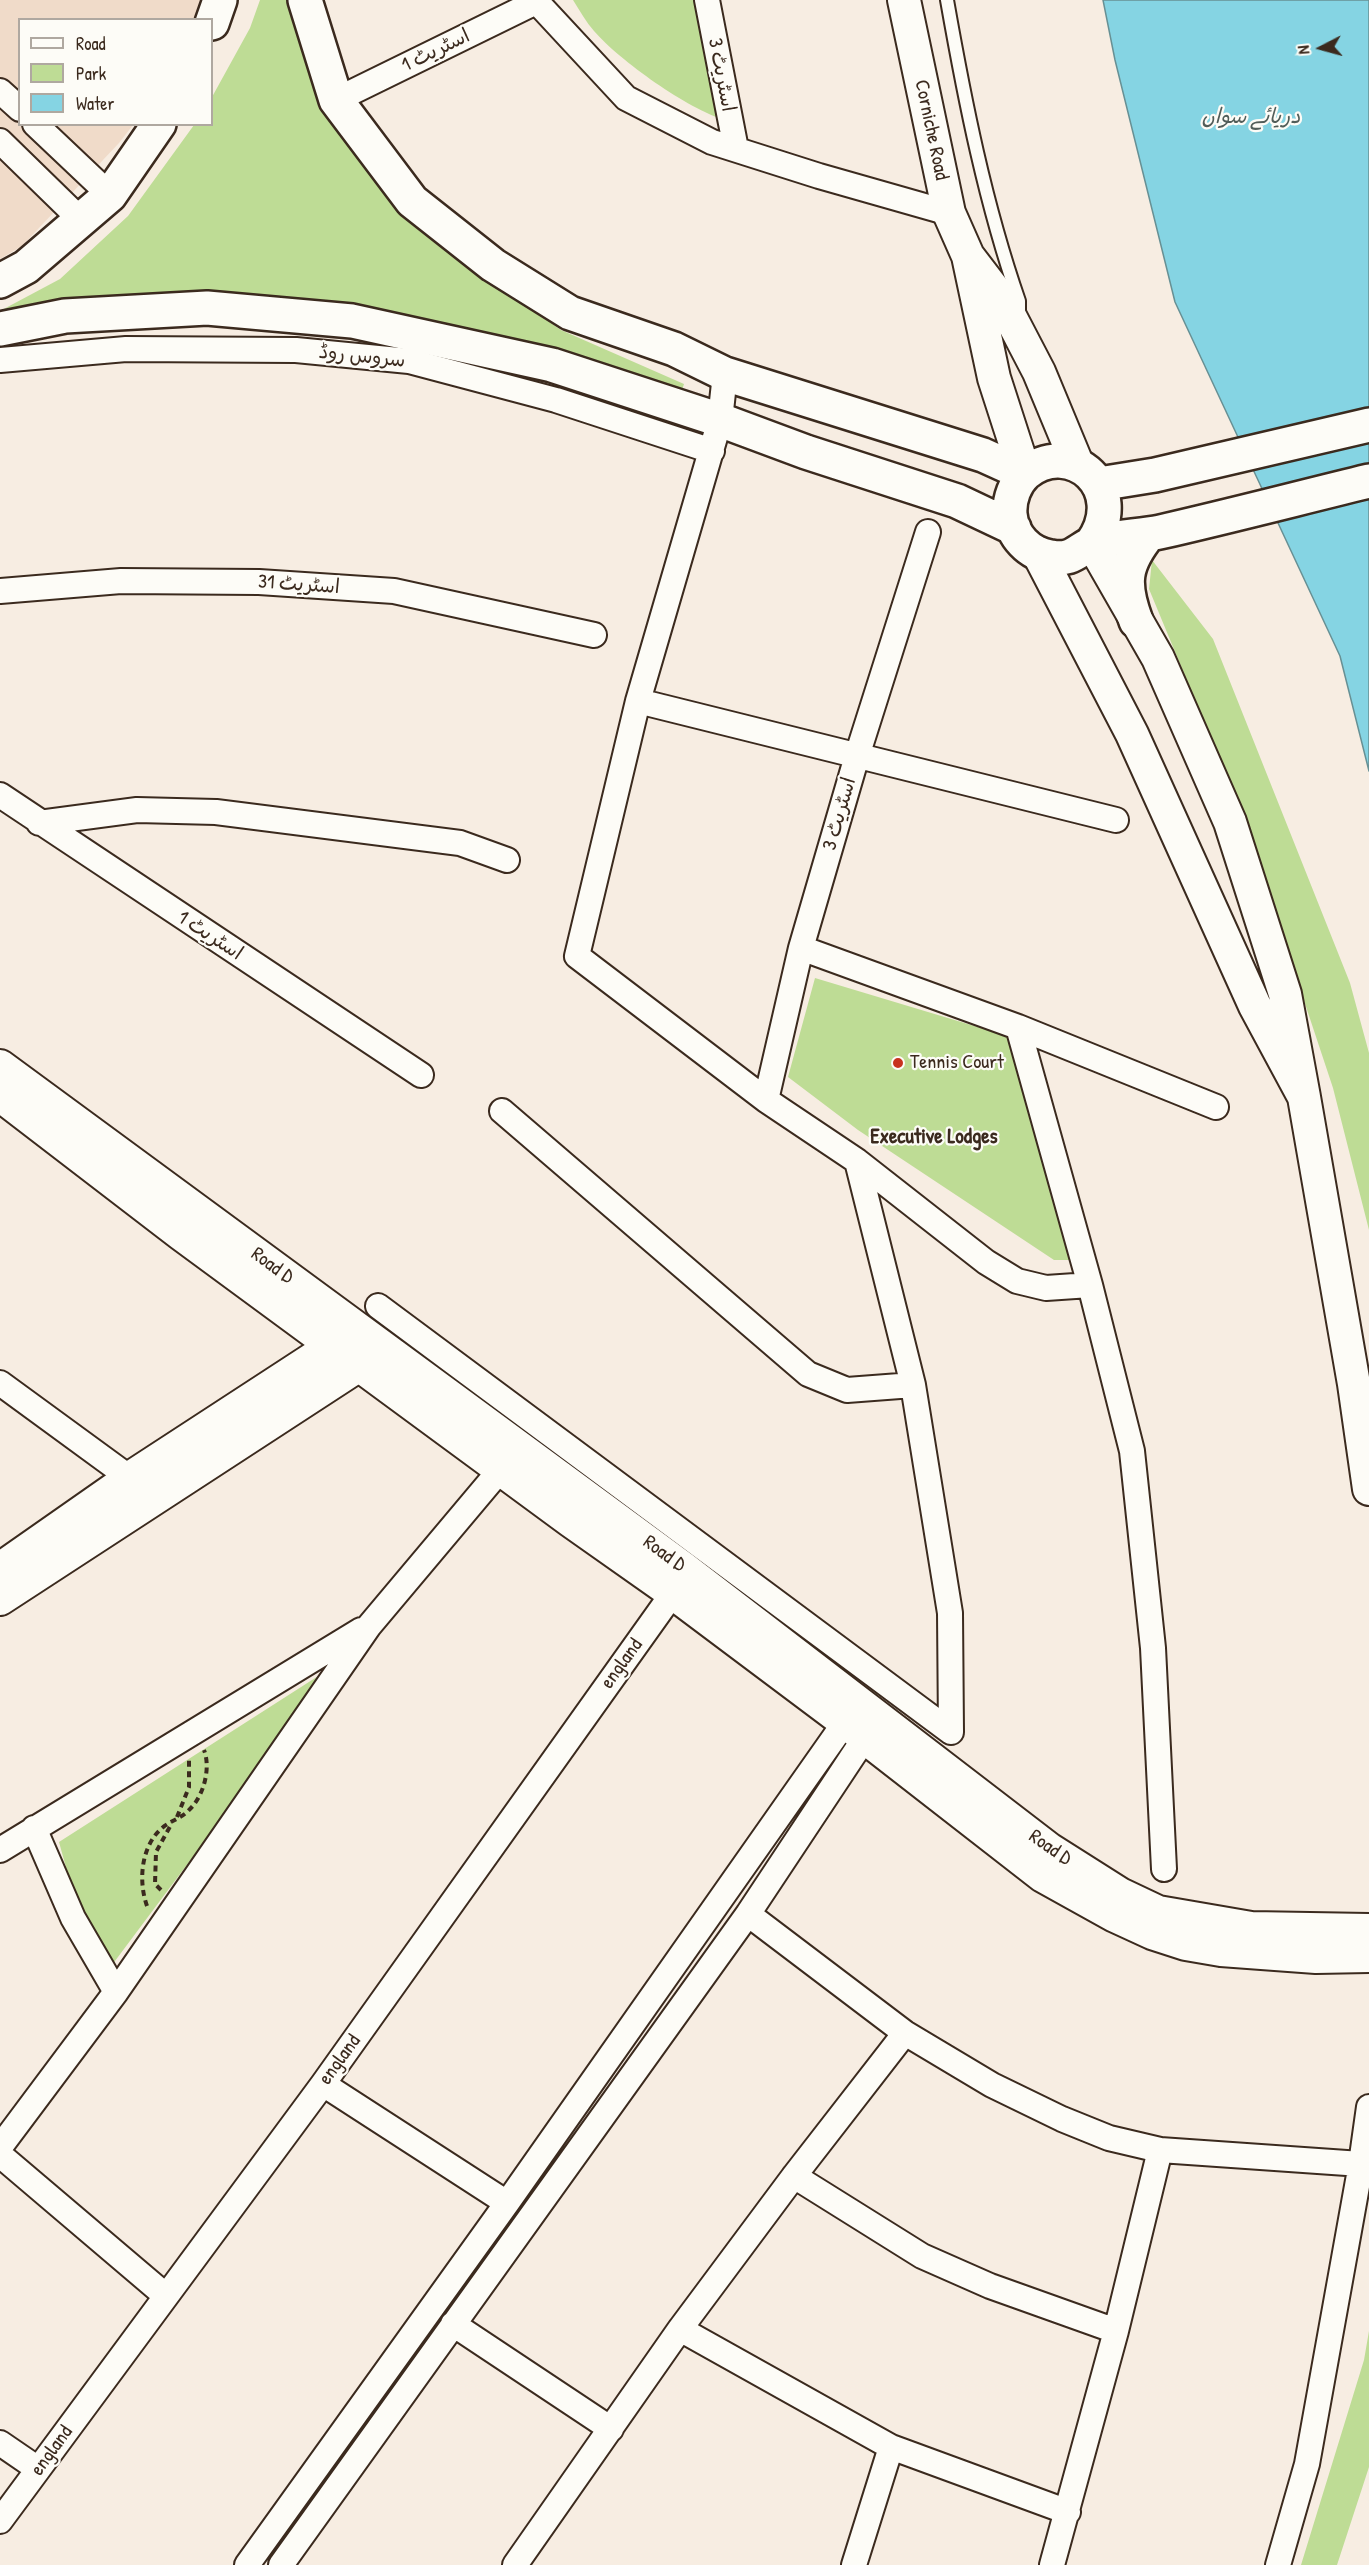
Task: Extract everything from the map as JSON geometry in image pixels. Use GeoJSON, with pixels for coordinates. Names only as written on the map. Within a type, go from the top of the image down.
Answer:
{"type":"FeatureCollection","features":[{"type":"Feature","properties":{"kind":"main road"},"geometry":{"type":"LineString","coordinates":[[213,20],[220,0]]}},
{"type":"Feature","properties":{"kind":"main road"},"geometry":{"type":"LineString","coordinates":[[305,0],[336,100],[412,201],[493,265],[570,313],[674,349],[725,374],[983,455],[1025,474]]}},
{"type":"Feature","properties":{"kind":"main road"},"geometry":{"type":"LineString","coordinates":[[0,281],[26,267],[110,195],[158,126]]}},
{"type":"Feature","properties":{"kind":"main road"},"geometry":{"type":"LineString","coordinates":[[0,329],[65,316],[207,308],[352,321],[552,365],[716,435],[806,452],[957,501],[1014,528]]}},
{"type":"Feature","properties":{"kind":"main road"},"geometry":{"type":"LineString","coordinates":[[1088,475],[1155,475],[1369,425]]}},
{"type":"Feature","properties":{"kind":"main road"},"geometry":{"type":"LineString","coordinates":[[1050,462],[1064,462],[1088,475],[1105,499],[1106,515],[1101,530],[1092,543],[1081,552],[1067,557],[1052,557],[1038,553],[1020,539],[1010,517],[1012,494],[1025,474],[1037,466],[1050,462]]}},
{"type":"Feature","properties":{"kind":"main road"},"geometry":{"type":"LineString","coordinates":[[1092,543],[1158,532],[1369,481]]}},
{"type":"Feature","properties":{"kind":"main road"},"geometry":{"type":"LineString","coordinates":[[1136,621],[1129,600],[1129,567],[1131,559],[1158,532]]}},
{"type":"Feature","properties":{"kind":"street","name":"اسٹریٹ 3"},"geometry":{"type":"LineString","coordinates":[[707,0],[736,149]]}},
{"type":"Feature","properties":{"kind":"street","name":"Corniche Road"},"geometry":{"type":"LineString","coordinates":[[904,0],[949,213],[968,256]]}},
{"type":"Feature","properties":{"kind":"street","name":"اسٹریٹ 1"},"geometry":{"type":"LineString","coordinates":[[336,100],[535,1]]}},
{"type":"Feature","properties":{"kind":"street"},"geometry":{"type":"LineString","coordinates":[[535,1],[626,98],[712,142],[819,176],[949,213]]}},
{"type":"Feature","properties":{"kind":"street"},"geometry":{"type":"LineString","coordinates":[[0,91],[18,107]]}},
{"type":"Feature","properties":{"kind":"street"},"geometry":{"type":"LineString","coordinates":[[37,126],[110,195]]}},
{"type":"Feature","properties":{"kind":"street"},"geometry":{"type":"LineString","coordinates":[[0,141],[81,220]]}},
{"type":"Feature","properties":{"kind":"street"},"geometry":{"type":"LineString","coordinates":[[968,256],[1001,299],[1088,475]]}},
{"type":"Feature","properties":{"kind":"street"},"geometry":{"type":"LineString","coordinates":[[968,256],[994,378],[1025,474]]}},
{"type":"Feature","properties":{"kind":"street","name":"سروس روڈ"},"geometry":{"type":"LineString","coordinates":[[0,360],[138,349],[296,350],[409,361],[555,400],[716,435]]}},
{"type":"Feature","properties":{"kind":"street"},"geometry":{"type":"LineString","coordinates":[[725,374],[716,435],[638,701],[577,956],[766,1100],[857,1161],[986,1262],[1017,1281],[1046,1288],[1090,1285]]}},
{"type":"Feature","properties":{"kind":"street","name":"اسٹریٹ 3"},"geometry":{"type":"LineString","coordinates":[[766,1100],[801,948],[857,756],[928,532]]}},
{"type":"Feature","properties":{"kind":"street"},"geometry":{"type":"LineString","coordinates":[[1092,543],[1158,658],[1230,822],[1285,994],[1354,1384],[1369,1489]]}},
{"type":"Feature","properties":{"kind":"street"},"geometry":{"type":"LineString","coordinates":[[1038,553],[1132,734],[1255,1006],[1304,1097]]}},
{"type":"Feature","properties":{"kind":"street","name":"اسٹریٹ 31"},"geometry":{"type":"LineString","coordinates":[[0,591],[121,580],[260,582],[394,591],[594,635]]}},
{"type":"Feature","properties":{"kind":"street"},"geometry":{"type":"LineString","coordinates":[[638,701],[1116,820]]}},
{"type":"Feature","properties":{"kind":"street","name":"اسٹریٹ 1"},"geometry":{"type":"LineString","coordinates":[[0,795],[422,1075]]}},
{"type":"Feature","properties":{"kind":"street"},"geometry":{"type":"LineString","coordinates":[[39,823],[137,810],[216,812],[460,843],[507,860]]}},
{"type":"Feature","properties":{"kind":"street"},"geometry":{"type":"LineString","coordinates":[[801,948],[1018,1027],[1216,1107]]}},
{"type":"Feature","properties":{"kind":"street"},"geometry":{"type":"LineString","coordinates":[[1018,1027],[1090,1285],[1132,1451],[1153,1648],[1164,1869]]}},
{"type":"Feature","properties":{"kind":"street","name":"Road D"},"geometry":{"type":"LineString","coordinates":[[0,1066],[357,1327],[372,1356],[501,1469],[673,1593],[1049,1849],[1141,1905],[1158,1912],[1251,1928],[1369,1930]]}},
{"type":"Feature","properties":{"kind":"street","name":"Road D"},"geometry":{"type":"LineString","coordinates":[[0,1095],[181,1234],[357,1327]]}},
{"type":"Feature","properties":{"kind":"street"},"geometry":{"type":"LineString","coordinates":[[502,1111],[808,1374],[847,1390],[914,1385]]}},
{"type":"Feature","properties":{"kind":"street"},"geometry":{"type":"LineString","coordinates":[[0,1569],[130,1478],[357,1327],[951,1732],[950,1613],[914,1385],[857,1161]]}},
{"type":"Feature","properties":{"kind":"street"},"geometry":{"type":"LineString","coordinates":[[0,1599],[372,1356]]}},
{"type":"Feature","properties":{"kind":"street","name":"Road D"},"geometry":{"type":"LineString","coordinates":[[372,1356],[683,1568],[1043,1876],[1115,1916],[1152,1933],[1186,1944],[1221,1950],[1316,1957],[1369,1956]]}},
{"type":"Feature","properties":{"kind":"street"},"geometry":{"type":"LineString","coordinates":[[0,1383],[130,1478]]}},
{"type":"Feature","properties":{"kind":"street"},"geometry":{"type":"LineString","coordinates":[[0,2147],[116,1992],[369,1626],[501,1469]]}},
{"type":"Feature","properties":{"kind":"street","name":"england"},"geometry":{"type":"LineString","coordinates":[[0,2521],[323,2084],[673,1593]]}},
{"type":"Feature","properties":{"kind":"street"},"geometry":{"type":"LineString","coordinates":[[0,1850],[369,1626]]}},
{"type":"Feature","properties":{"kind":"street"},"geometry":{"type":"LineString","coordinates":[[281,2565],[748,1914],[862,1720]]}},
{"type":"Feature","properties":{"kind":"street"},"geometry":{"type":"LineString","coordinates":[[247,2565],[507,2203],[862,1720]]}},
{"type":"Feature","properties":{"kind":"street"},"geometry":{"type":"LineString","coordinates":[[34,1828],[73,1918],[116,1992]]}},
{"type":"Feature","properties":{"kind":"street"},"geometry":{"type":"LineString","coordinates":[[748,1914],[905,2033],[992,2085],[1062,2119],[1108,2138],[1160,2150],[1361,2164]]}},
{"type":"Feature","properties":{"kind":"street"},"geometry":{"type":"LineString","coordinates":[[515,2565],[680,2330],[794,2176],[905,2033]]}},
{"type":"Feature","properties":{"kind":"street"},"geometry":{"type":"LineString","coordinates":[[323,2084],[507,2203]]}},
{"type":"Feature","properties":{"kind":"street"},"geometry":{"type":"LineString","coordinates":[[1278,2565],[1307,2464],[1361,2164],[1369,2107]]}},
{"type":"Feature","properties":{"kind":"street"},"geometry":{"type":"LineString","coordinates":[[1052,2565],[1116,2331],[1160,2150]]}},
{"type":"Feature","properties":{"kind":"street"},"geometry":{"type":"LineString","coordinates":[[0,2155],[166,2296]]}},
{"type":"Feature","properties":{"kind":"street"},"geometry":{"type":"LineString","coordinates":[[794,2176],[922,2256],[990,2286],[1116,2331]]}},
{"type":"Feature","properties":{"kind":"street"},"geometry":{"type":"LineString","coordinates":[[453,2324],[611,2429]]}},
{"type":"Feature","properties":{"kind":"street"},"geometry":{"type":"LineString","coordinates":[[680,2330],[891,2447],[1068,2512]]}},
{"type":"Feature","properties":{"kind":"street"},"geometry":{"type":"LineString","coordinates":[[0,2443],[38,2469]]}},
{"type":"Feature","properties":{"kind":"street"},"geometry":{"type":"LineString","coordinates":[[854,2565],[891,2447]]}},
{"type":"Feature","properties":{"kind":"lane"},"geometry":{"type":"LineString","coordinates":[[947,0],[963,88],[998,239],[1019,301],[1018,334]]}},
{"type":"Feature","properties":{"kind":"path"},"geometry":{"type":"LineString","coordinates":[[163,1925],[146,1903],[142,1882],[143,1868],[153,1839],[159,1830],[190,1810],[207,1772],[205,1752],[184,1737]]}},
{"type":"Feature","properties":{"kind":"path"},"geometry":{"type":"LineString","coordinates":[[179,1902],[155,1884],[154,1874],[156,1852],[168,1829],[176,1820],[187,1795],[191,1768],[184,1737]]}},
{"type":"Feature","properties":{"kind":"shaded area"},"geometry":{"type":"Polygon","coordinates":[[[0,0],[203,0],[194,18],[18,18],[18,126],[132,126],[22,246],[0,259],[0,0]]]}},
{"type":"Feature","properties":{"kind":"green space"},"geometry":{"type":"Polygon","coordinates":[[[260,0],[295,0],[350,133],[434,241],[561,330],[684,384],[679,399],[488,337],[0,315],[0,311],[60,279],[128,216],[193,126],[213,126],[213,95],[250,28],[260,0]]]}},
{"type":"Feature","properties":{"kind":"green space"},"geometry":{"type":"Polygon","coordinates":[[[573,0],[701,0],[725,120],[674,95],[620,56],[594,31],[573,0]]]}},
{"type":"Feature","properties":{"kind":"green space"},"geometry":{"type":"Polygon","coordinates":[[[1152,560],[1213,639],[1350,983],[1369,1053],[1369,1230],[1333,1088],[1241,811],[1149,589],[1152,560]]]}},
{"type":"Feature","properties":{"kind":"green space"},"geometry":{"type":"Polygon","coordinates":[[[815,978],[1011,1037],[1076,1260],[1054,1260],[858,1130],[788,1077],[815,978]]]}},
{"type":"Feature","properties":{"kind":"green space"},"geometry":{"type":"Polygon","coordinates":[[[337,1664],[112,1965],[75,1900],[59,1842],[337,1664]]]}},
{"type":"Feature","properties":{"kind":"green space"},"geometry":{"type":"Polygon","coordinates":[[[1369,2331],[1369,2467],[1337,2565],[1301,2565],[1364,2360],[1369,2331]]]}},
{"type":"Feature","properties":{"kind":"water","name":"دریائے سواں"},"geometry":{"type":"Polygon","coordinates":[[[1103,0],[1369,0],[1369,771],[1340,656],[1175,302],[1115,60],[1103,0]]]}},
{"type":"Feature","properties":{"kind":"place","name":"Tennis Court"},"geometry":{"type":"Point","coordinates":[898,1063]}},
{"type":"Feature","properties":{"kind":"district","name":"Executive Lodges"},"geometry":{"type":"Point","coordinates":[934,1137]}}]}
